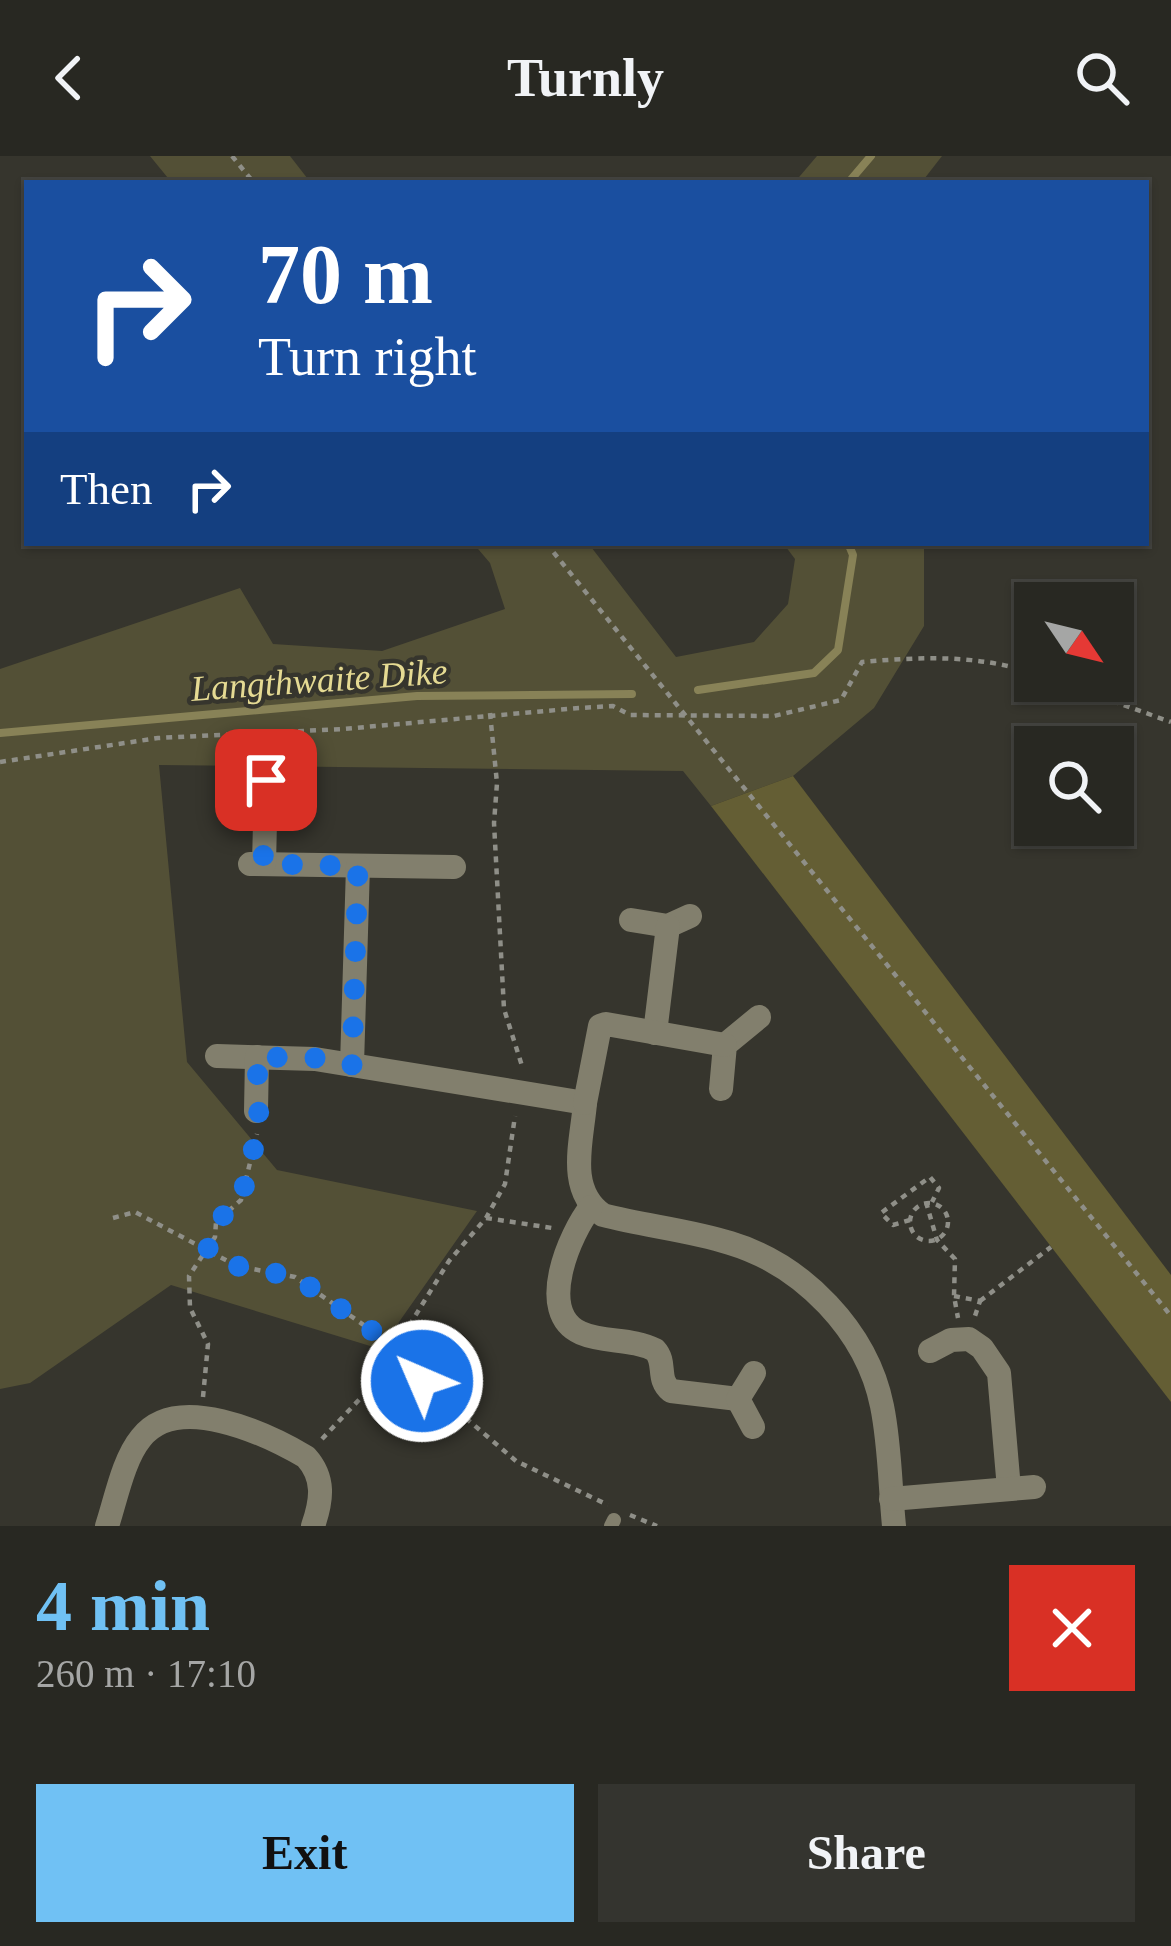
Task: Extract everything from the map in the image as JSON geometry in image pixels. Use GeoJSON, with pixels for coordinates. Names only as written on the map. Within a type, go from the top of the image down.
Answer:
{"type":"FeatureCollection","features":[{"type":"Feature","properties":{"kind":"street"},"geometry":{"type":"LineString","coordinates":[[266,780],[257,864],[454,867]]}},
{"type":"Feature","properties":{"kind":"street"},"geometry":{"type":"LineString","coordinates":[[352,1065],[358,866]]}},
{"type":"Feature","properties":{"kind":"street"},"geometry":{"type":"LineString","coordinates":[[631,920],[679,921],[655,1033]]}},
{"type":"Feature","properties":{"kind":"street"},"geometry":{"type":"LineString","coordinates":[[721,1089],[725,1045],[759,1017]]}},
{"type":"Feature","properties":{"kind":"street"},"geometry":{"type":"LineString","coordinates":[[725,1045],[600,1026],[585,1103],[579,1178],[592,1207],[620,1219],[730,1243],[770,1259],[840,1318],[860,1348],[882,1406],[895,1526]]}},
{"type":"Feature","properties":{"kind":"street"},"geometry":{"type":"LineString","coordinates":[[217,1056],[315,1058],[585,1103]]}},
{"type":"Feature","properties":{"kind":"street"},"geometry":{"type":"LineString","coordinates":[[256,1111],[257,1057]]}},
{"type":"Feature","properties":{"kind":"street"},"geometry":{"type":"LineString","coordinates":[[592,1207],[573,1231],[558,1289],[557,1303],[571,1326],[582,1334],[655,1349],[662,1361],[662,1379],[671,1391],[738,1399]]}},
{"type":"Feature","properties":{"kind":"street"},"geometry":{"type":"LineString","coordinates":[[891,1499],[1021,1488],[999,1373],[982,1348],[966,1339],[931,1351]]}},
{"type":"Feature","properties":{"kind":"street"},"geometry":{"type":"LineString","coordinates":[[738,1399],[754,1372]]}},
{"type":"Feature","properties":{"kind":"street"},"geometry":{"type":"LineString","coordinates":[[738,1399],[753,1427]]}},
{"type":"Feature","properties":{"kind":"street"},"geometry":{"type":"LineString","coordinates":[[107,1526],[140,1438],[158,1424],[201,1415],[306,1456],[322,1487],[313,1526]]}},
{"type":"Feature","properties":{"kind":"path"},"geometry":{"type":"LineString","coordinates":[[232,156],[252,180]]}},
{"type":"Feature","properties":{"kind":"path"},"geometry":{"type":"LineString","coordinates":[[548,546],[1171,1316]]}},
{"type":"Feature","properties":{"kind":"path"},"geometry":{"type":"LineString","coordinates":[[0,762],[158,738],[344,729],[490,713],[613,706],[630,715],[774,716],[841,700],[862,662],[923,657],[1014,666]]}},
{"type":"Feature","properties":{"kind":"path"},"geometry":{"type":"LineString","coordinates":[[1115,702],[1171,722]]}},
{"type":"Feature","properties":{"kind":"path"},"geometry":{"type":"LineString","coordinates":[[201,1415],[208,1344],[190,1308],[190,1276],[215,1237],[216,1222],[241,1200],[259,1122],[256,1111]]}},
{"type":"Feature","properties":{"kind":"path"},"geometry":{"type":"LineString","coordinates":[[930,1177],[939,1188],[910,1220],[892,1225],[881,1213],[906,1195],[930,1177]]}},
{"type":"Feature","properties":{"kind":"path"},"geometry":{"type":"LineString","coordinates":[[906,1195],[948,1216],[947,1230],[937,1240]]}},
{"type":"Feature","properties":{"kind":"path"},"geometry":{"type":"LineString","coordinates":[[926,1203],[937,1240],[956,1259],[953,1296],[966,1339]]}},
{"type":"Feature","properties":{"kind":"path"},"geometry":{"type":"LineString","coordinates":[[112,1219],[136,1212],[237,1266],[296,1277],[378,1335],[392,1354],[516,1461],[613,1518],[657,1526]]}},
{"type":"Feature","properties":{"kind":"path"},"geometry":{"type":"LineString","coordinates":[[486,1218],[573,1231]]}},
{"type":"Feature","properties":{"kind":"path"},"geometry":{"type":"LineString","coordinates":[[910,1220],[918,1238],[937,1240]]}},
{"type":"Feature","properties":{"kind":"path"},"geometry":{"type":"LineString","coordinates":[[966,1339],[980,1301],[1051,1247]]}},
{"type":"Feature","properties":{"kind":"path"},"geometry":{"type":"LineString","coordinates":[[953,1296],[980,1301]]}},
{"type":"Feature","properties":{"kind":"shaded area"},"geometry":{"type":"Polygon","coordinates":[[[150,156],[290,156],[309,180],[170,180],[150,156]]]}},
{"type":"Feature","properties":{"kind":"shaded area"},"geometry":{"type":"Polygon","coordinates":[[[817,156],[942,156],[923,180],[797,180],[817,156]]]}},
{"type":"Feature","properties":{"kind":"shaded area"},"geometry":{"type":"Polygon","coordinates":[[[476,546],[590,546],[676,657],[754,642],[788,604],[795,559],[785,546],[924,546],[924,626],[874,708],[793,776],[711,806],[683,771],[159,765],[187,1062],[277,1170],[477,1211],[380,1349],[171,1285],[30,1383],[0,1389],[0,669],[240,588],[273,644],[382,651],[505,609],[490,563],[476,546]]]}},
{"type":"Feature","properties":{"kind":"shaded area"},"geometry":{"type":"Polygon","coordinates":[[[793,776],[1171,1275],[1171,1402],[711,806],[793,776]]]}},
{"type":"Feature","properties":{"kind":"waterway","name":"Langthwaite Dike"},"geometry":{"type":"LineString","coordinates":[[851,180],[871,156]]}},
{"type":"Feature","properties":{"kind":"waterway","name":"Langthwaite Dike"},"geometry":{"type":"LineString","coordinates":[[698,690],[814,673],[838,650],[853,555],[849,546]]}},
{"type":"Feature","properties":{"kind":"waterway","name":"Langthwaite Dike"},"geometry":{"type":"LineString","coordinates":[[0,733],[417,696],[632,694]]}},
{"type":"Feature","properties":{"kind":"route"},"geometry":{"type":"LineString","coordinates":[[266,780],[263,864],[358,866],[352,1065],[315,1058],[257,1057],[259,1122],[241,1200],[216,1222],[215,1237],[207,1250],[237,1266],[296,1277],[378,1335],[422,1381]]}}]}
